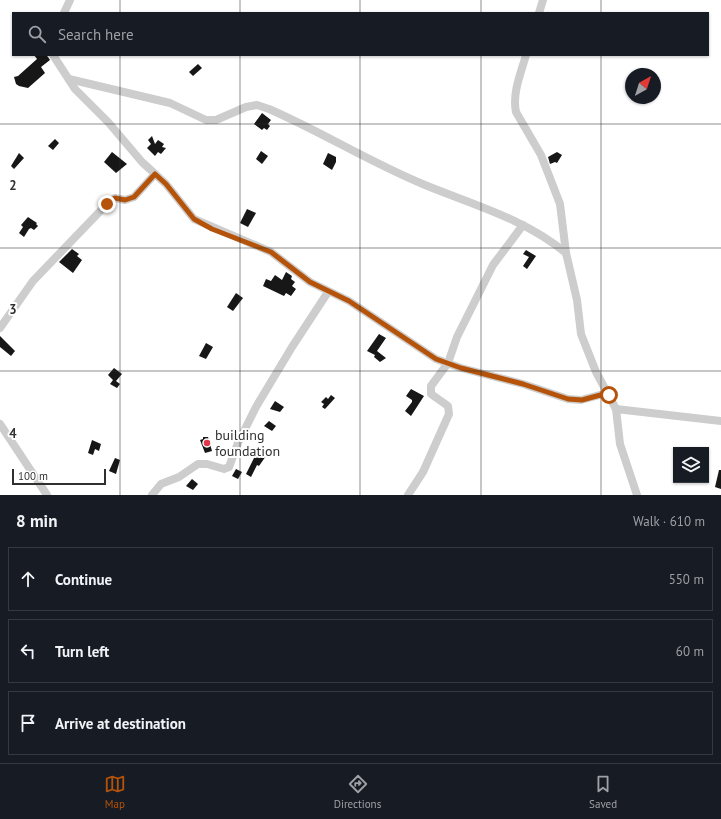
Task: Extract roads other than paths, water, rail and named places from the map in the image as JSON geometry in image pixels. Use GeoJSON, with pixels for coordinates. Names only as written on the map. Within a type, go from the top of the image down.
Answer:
{"type":"FeatureCollection","features":[{"type":"Feature","properties":{"kind":"street"},"geometry":{"type":"LineString","coordinates":[[64,12],[70,0]]}},
{"type":"Feature","properties":{"kind":"street"},"geometry":{"type":"LineString","coordinates":[[539,12],[543,0]]}},
{"type":"Feature","properties":{"kind":"street"},"geometry":{"type":"LineString","coordinates":[[54,56],[75,89],[166,184],[194,219],[212,229],[271,252],[301,276],[328,292],[349,301],[426,353],[448,363],[523,384],[574,401],[608,393]]}},
{"type":"Feature","properties":{"kind":"street"},"geometry":{"type":"LineString","coordinates":[[526,56],[514,105],[516,112],[541,155],[556,189],[560,204],[566,253],[577,300],[581,334],[590,359],[616,409],[620,444],[637,495]]}},
{"type":"Feature","properties":{"kind":"street"},"geometry":{"type":"LineString","coordinates":[[69,79],[170,103],[206,120],[216,120],[246,107],[263,107],[296,121],[348,149],[424,184],[477,204],[523,225],[549,239],[566,253]]}},
{"type":"Feature","properties":{"kind":"street"},"geometry":{"type":"LineString","coordinates":[[0,328],[34,281],[107,204],[115,198],[125,200],[134,197],[155,174]]}},
{"type":"Feature","properties":{"kind":"street"},"geometry":{"type":"LineString","coordinates":[[408,495],[423,472],[449,414],[448,406],[433,396],[430,392],[434,382],[448,363],[457,337],[493,265],[523,225]]}},
{"type":"Feature","properties":{"kind":"street"},"geometry":{"type":"LineString","coordinates":[[152,495],[161,484],[179,476],[198,464],[207,464],[224,469],[229,467],[238,443],[256,408],[292,347],[328,292]]}},
{"type":"Feature","properties":{"kind":"street"},"geometry":{"type":"LineString","coordinates":[[616,409],[721,421]]}},
{"type":"Feature","properties":{"kind":"street"},"geometry":{"type":"LineString","coordinates":[[0,424],[47,495]]}},
{"type":"Feature","properties":{"kind":"place","name":"building foundation"},"geometry":{"type":"Point","coordinates":[207,443]}}]}
